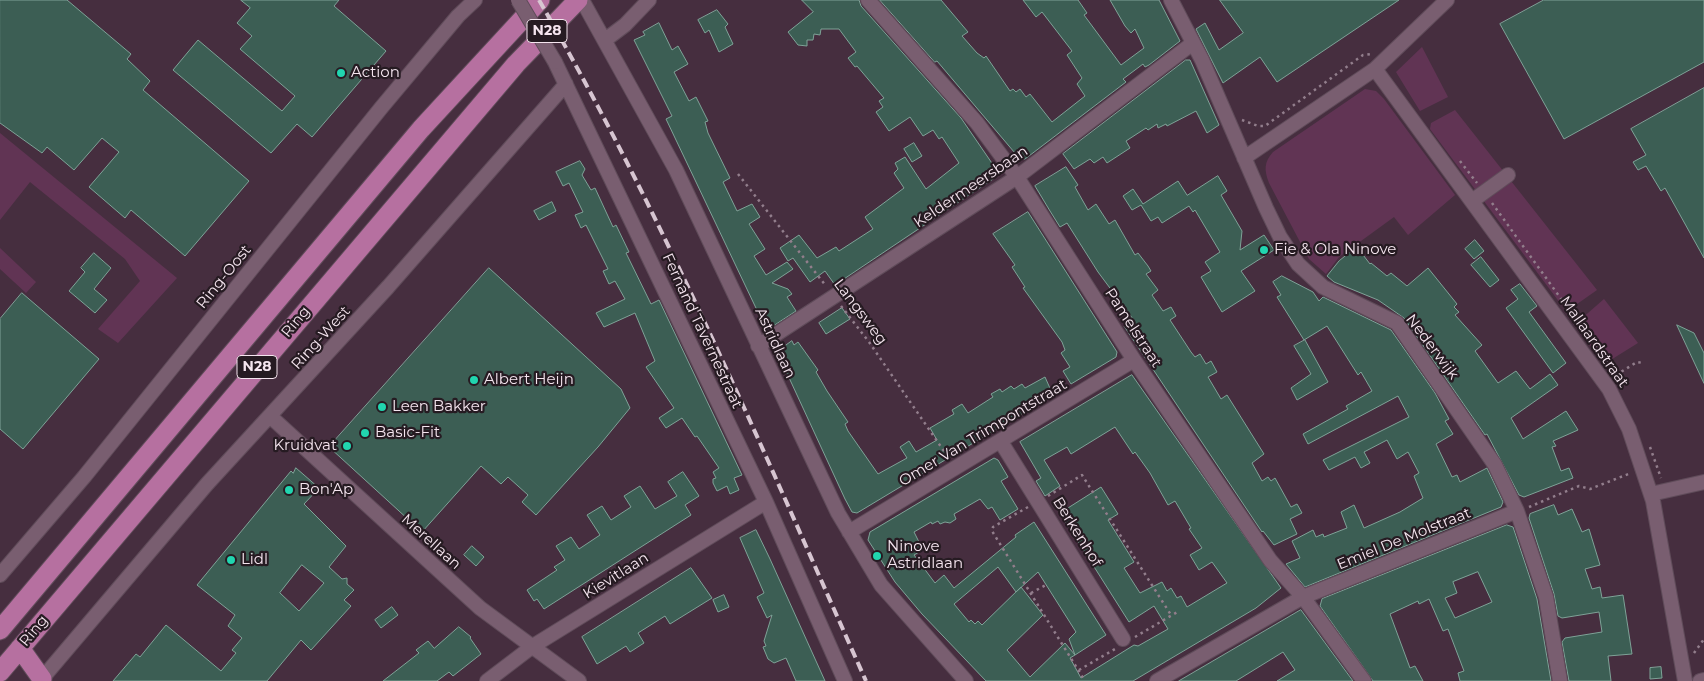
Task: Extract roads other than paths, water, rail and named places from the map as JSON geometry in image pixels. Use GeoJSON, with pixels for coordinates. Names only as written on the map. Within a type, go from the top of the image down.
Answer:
{"type":"FeatureCollection","features":[{"type":"Feature","properties":{"kind":"highway","name":"Ring"},"geometry":{"type":"LineString","coordinates":[[0,630],[421,129],[540,0]]}},
{"type":"Feature","properties":{"kind":"highway","name":"Ring"},"geometry":{"type":"LineString","coordinates":[[0,672],[509,71],[578,0]]}},
{"type":"Feature","properties":{"kind":"highway"},"geometry":{"type":"LineString","coordinates":[[20,648],[41,680]]}},
{"type":"Feature","properties":{"kind":"street","name":"Ring-Oost"},"geometry":{"type":"LineString","coordinates":[[0,575],[84,477],[381,108],[458,16],[475,0]]}},
{"type":"Feature","properties":{"kind":"street","name":"Fernand Tavernestraat"},"geometry":{"type":"LineString","coordinates":[[518,0],[566,84],[766,502],[845,681]]}},
{"type":"Feature","properties":{"kind":"street","name":"Astridlaan"},"geometry":{"type":"LineString","coordinates":[[582,0],[676,170],[758,346],[849,532],[894,601],[966,681]]}},
{"type":"Feature","properties":{"kind":"street"},"geometry":{"type":"LineString","coordinates":[[605,40],[625,25],[649,0]]}},
{"type":"Feature","properties":{"kind":"street","name":"Pamelstraat"},"geometry":{"type":"LineString","coordinates":[[868,0],[977,123],[1017,177],[1134,360],[1270,560],[1303,597],[1364,681]]}},
{"type":"Feature","properties":{"kind":"street","name":"Nederwijk"},"geometry":{"type":"LineString","coordinates":[[1172,0],[1280,237],[1298,264],[1323,287],[1397,323],[1495,465],[1517,512],[1546,597],[1560,681]]}},
{"type":"Feature","properties":{"kind":"street"},"geometry":{"type":"LineString","coordinates":[[1244,158],[1379,65],[1447,0]]}},
{"type":"Feature","properties":{"kind":"street","name":"Keldermeersbaan"},"geometry":{"type":"LineString","coordinates":[[758,346],[1017,177],[1193,43]]}},
{"type":"Feature","properties":{"kind":"street","name":"Mallaardstraat"},"geometry":{"type":"LineString","coordinates":[[1379,65],[1472,201],[1609,389],[1630,429],[1644,468],[1657,492],[1685,681]]}},
{"type":"Feature","properties":{"kind":"street","name":"Ring-West"},"geometry":{"type":"LineString","coordinates":[[41,680],[151,549],[388,287],[566,84]]}},
{"type":"Feature","properties":{"kind":"street"},"geometry":{"type":"LineString","coordinates":[[1472,201],[1508,175]]}},
{"type":"Feature","properties":{"kind":"street","name":"Omer Van Trimpontstraat"},"geometry":{"type":"LineString","coordinates":[[849,532],[1134,360]]}},
{"type":"Feature","properties":{"kind":"street","name":"Merellaan"},"geometry":{"type":"LineString","coordinates":[[270,417],[480,608],[579,681]]}},
{"type":"Feature","properties":{"kind":"street","name":"Berkenhof"},"geometry":{"type":"LineString","coordinates":[[1001,442],[1123,640]]}},
{"type":"Feature","properties":{"kind":"street"},"geometry":{"type":"LineString","coordinates":[[1657,492],[1704,482]]}},
{"type":"Feature","properties":{"kind":"street","name":"Kievitlaan"},"geometry":{"type":"LineString","coordinates":[[486,681],[533,646],[766,502]]}},
{"type":"Feature","properties":{"kind":"street","name":"Emiel De Molstraat"},"geometry":{"type":"LineString","coordinates":[[1157,681],[1303,597],[1517,512]]}},
{"type":"Feature","properties":{"kind":"street"},"geometry":{"type":"LineString","coordinates":[[1700,681],[1704,680]]}},
{"type":"Feature","properties":{"kind":"railway"},"geometry":{"type":"LineString","coordinates":[[539,0],[585,82],[671,251],[866,681]]}},
{"type":"Feature","properties":{"kind":"place","name":"Action"},"geometry":{"type":"Point","coordinates":[341,73]}},
{"type":"Feature","properties":{"kind":"place","name":"Fie & Ola Ninove"},"geometry":{"type":"Point","coordinates":[1264,250]}},
{"type":"Feature","properties":{"kind":"place","name":"Albert Heijn"},"geometry":{"type":"Point","coordinates":[474,380]}},
{"type":"Feature","properties":{"kind":"place","name":"Leen Bakker"},"geometry":{"type":"Point","coordinates":[382,407]}},
{"type":"Feature","properties":{"kind":"place","name":"Basic-Fit"},"geometry":{"type":"Point","coordinates":[365,433]}},
{"type":"Feature","properties":{"kind":"place","name":"Kruidvat"},"geometry":{"type":"Point","coordinates":[347,446]}},
{"type":"Feature","properties":{"kind":"place","name":"Bon'Ap"},"geometry":{"type":"Point","coordinates":[289,490]}},
{"type":"Feature","properties":{"kind":"place","name":"Ninove Astridlaan"},"geometry":{"type":"Point","coordinates":[877,556]}},
{"type":"Feature","properties":{"kind":"place","name":"Lidl"},"geometry":{"type":"Point","coordinates":[231,560]}}]}
